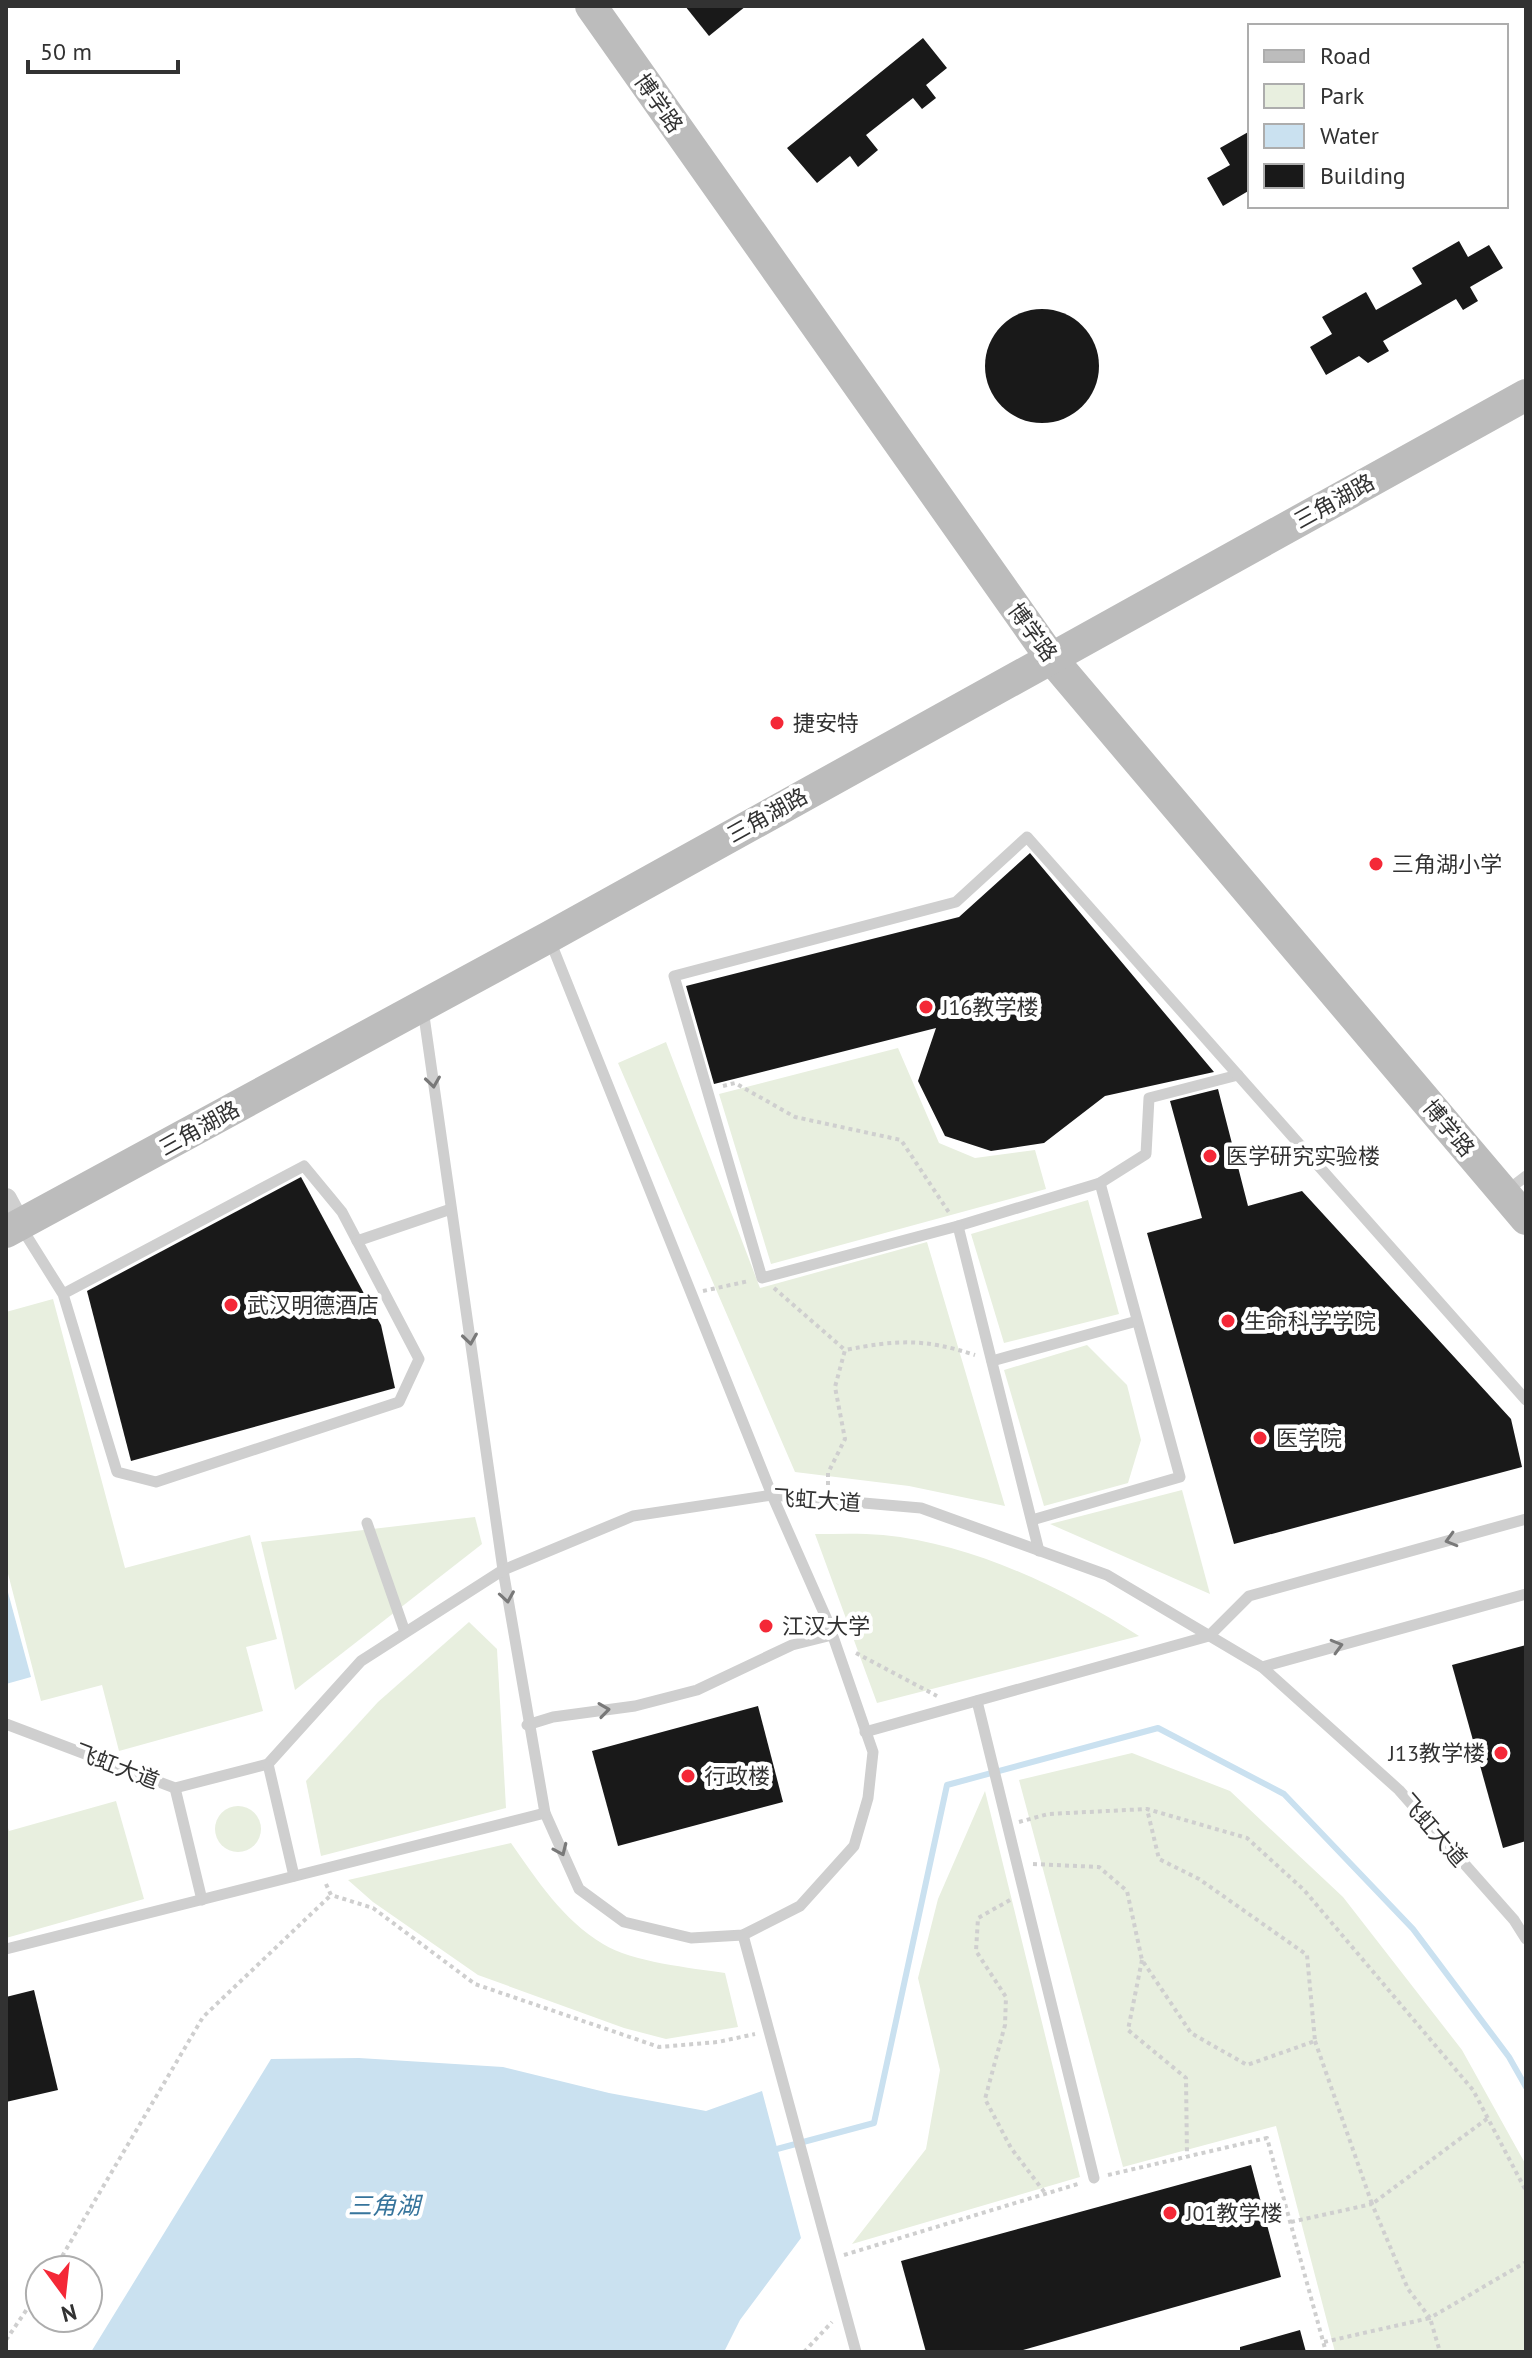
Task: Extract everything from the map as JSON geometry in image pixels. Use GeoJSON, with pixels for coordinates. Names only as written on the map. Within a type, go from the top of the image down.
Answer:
{"type":"FeatureCollection","features":[{"type":"Feature","properties":{"kind":"street","name":"博学路"},"geometry":{"type":"LineString","coordinates":[[591,6],[1051,658],[1515,1184],[1526,1219]]}},
{"type":"Feature","properties":{"kind":"street","name":"三角湖路"},"geometry":{"type":"LineString","coordinates":[[11,1219],[549,937],[1526,395]]}},
{"type":"Feature","properties":{"kind":"lane"},"geometry":{"type":"LineString","coordinates":[[1238,1075],[1149,1098],[1146,1154],[1100,1183],[958,1226],[762,1278],[674,976],[956,902],[1027,837],[1238,1075],[1526,1400]]}},
{"type":"Feature","properties":{"kind":"lane"},"geometry":{"type":"LineString","coordinates":[[422,1005],[503,1570],[527,1725],[545,1813],[579,1889],[624,1922],[691,1938],[743,1935],[800,1906],[854,1846],[868,1798],[873,1752],[833,1638],[772,1495],[549,937]]}},
{"type":"Feature","properties":{"kind":"lane"},"geometry":{"type":"LineString","coordinates":[[11,1219],[63,1294],[117,1472],[156,1482],[399,1402],[419,1359],[342,1212],[304,1166],[63,1294]]}},
{"type":"Feature","properties":{"kind":"lane"},"geometry":{"type":"LineString","coordinates":[[1032,1520],[1180,1477],[1100,1183]]}},
{"type":"Feature","properties":{"kind":"lane"},"geometry":{"type":"LineString","coordinates":[[357,1241],[451,1209]]}},
{"type":"Feature","properties":{"kind":"lane"},"geometry":{"type":"LineString","coordinates":[[958,1226],[1039,1551]]}},
{"type":"Feature","properties":{"kind":"lane"},"geometry":{"type":"LineString","coordinates":[[992,1361],[1137,1321]]}},
{"type":"Feature","properties":{"kind":"lane","name":"飞虹大道"},"geometry":{"type":"LineString","coordinates":[[6,1724],[175,1788],[268,1764],[361,1661],[503,1570],[633,1516],[772,1495],[921,1508],[1107,1575],[1262,1667],[1399,1790],[1514,1920],[1526,1939]]}},
{"type":"Feature","properties":{"kind":"lane"},"geometry":{"type":"LineString","coordinates":[[865,1732],[1209,1636],[1249,1596],[1526,1519]]}},
{"type":"Feature","properties":{"kind":"lane"},"geometry":{"type":"LineString","coordinates":[[367,1523],[405,1632]]}},
{"type":"Feature","properties":{"kind":"lane"},"geometry":{"type":"LineString","coordinates":[[1262,1667],[1526,1594]]}},
{"type":"Feature","properties":{"kind":"lane"},"geometry":{"type":"LineString","coordinates":[[527,1725],[553,1717],[635,1706],[697,1690],[792,1645],[833,1638]]}},
{"type":"Feature","properties":{"kind":"lane"},"geometry":{"type":"LineString","coordinates":[[977,1701],[1094,2178]]}},
{"type":"Feature","properties":{"kind":"lane"},"geometry":{"type":"LineString","coordinates":[[268,1764],[294,1876]]}},
{"type":"Feature","properties":{"kind":"lane"},"geometry":{"type":"LineString","coordinates":[[175,1788],[202,1900]]}},
{"type":"Feature","properties":{"kind":"lane"},"geometry":{"type":"LineString","coordinates":[[6,1949],[545,1813]]}},
{"type":"Feature","properties":{"kind":"lane"},"geometry":{"type":"LineString","coordinates":[[743,1935],[856,2352]]}},
{"type":"Feature","properties":{"kind":"path"},"geometry":{"type":"LineString","coordinates":[[707,1090],[735,1083],[795,1117],[901,1140],[958,1226]]}},
{"type":"Feature","properties":{"kind":"path"},"geometry":{"type":"LineString","coordinates":[[692,1294],[762,1278],[845,1350]]}},
{"type":"Feature","properties":{"kind":"path"},"geometry":{"type":"LineString","coordinates":[[845,1350],[902,1339],[950,1347],[992,1361]]}},
{"type":"Feature","properties":{"kind":"path"},"geometry":{"type":"LineString","coordinates":[[827,1500],[828,1473],[845,1439],[835,1387],[845,1350]]}},
{"type":"Feature","properties":{"kind":"path"},"geometry":{"type":"LineString","coordinates":[[833,1638],[956,1706]]}},
{"type":"Feature","properties":{"kind":"path"},"geometry":{"type":"LineString","coordinates":[[1147,1809],[1159,1859],[1199,1879],[1307,1955],[1315,2041],[1372,2204],[1408,2289],[1430,2318],[1440,2352]]}},
{"type":"Feature","properties":{"kind":"path"},"geometry":{"type":"LineString","coordinates":[[1008,1825],[1048,1814],[1147,1809],[1247,1838],[1304,1890],[1473,2090],[1526,2191]]}},
{"type":"Feature","properties":{"kind":"path"},"geometry":{"type":"LineString","coordinates":[[1017,1865],[1099,1867],[1127,1891],[1142,1960],[1191,2033],[1247,2065],[1315,2041]]}},
{"type":"Feature","properties":{"kind":"path"},"geometry":{"type":"LineString","coordinates":[[320,1869],[331,1895],[373,1908],[475,1984],[659,2047],[718,2042],[769,2031]]}},
{"type":"Feature","properties":{"kind":"path"},"geometry":{"type":"LineString","coordinates":[[63,2254],[203,2017],[331,1895]]}},
{"type":"Feature","properties":{"kind":"path"},"geometry":{"type":"LineString","coordinates":[[1025,1897],[1000,1903],[978,1918],[976,1951],[1006,1997],[1005,2025],[985,2099],[1011,2148],[1045,2193]]}},
{"type":"Feature","properties":{"kind":"path"},"geometry":{"type":"LineString","coordinates":[[1142,1960],[1128,2030],[1186,2078],[1187,2156]]}},
{"type":"Feature","properties":{"kind":"path"},"geometry":{"type":"LineString","coordinates":[[1290,2222],[1372,2204],[1488,2118]]}},
{"type":"Feature","properties":{"kind":"path"},"geometry":{"type":"LineString","coordinates":[[831,2259],[1094,2178],[1267,2138],[1326,2352]]}},
{"type":"Feature","properties":{"kind":"path"},"geometry":{"type":"LineString","coordinates":[[1324,2342],[1430,2318],[1526,2262]]}},
{"type":"Feature","properties":{"kind":"path"},"geometry":{"type":"LineString","coordinates":[[804,2352],[844,2309]]}},
{"type":"Feature","properties":{"kind":"path"},"geometry":{"type":"LineString","coordinates":[[6,2340],[24,2314]]}},
{"type":"Feature","properties":{"kind":"green space"},"geometry":{"type":"Polygon","coordinates":[[[666,1042],[760,1288],[927,1242],[1005,1506],[909,1486],[795,1472],[618,1063],[666,1042]]]}},
{"type":"Feature","properties":{"kind":"green space"},"geometry":{"type":"Polygon","coordinates":[[[898,1048],[939,1143],[975,1158],[1035,1150],[1046,1189],[771,1264],[719,1094],[898,1048]]]}},
{"type":"Feature","properties":{"kind":"green space"},"geometry":{"type":"Polygon","coordinates":[[[1088,1200],[1119,1314],[1004,1343],[971,1234],[1088,1200]]]}},
{"type":"Feature","properties":{"kind":"green space"},"geometry":{"type":"Polygon","coordinates":[[[53,1299],[125,1568],[250,1535],[277,1639],[246,1647],[263,1711],[119,1751],[102,1685],[41,1701],[6,1566],[6,1312],[53,1299]]]}},
{"type":"Feature","properties":{"kind":"green space"},"geometry":{"type":"Polygon","coordinates":[[[1087,1345],[1127,1385],[1141,1440],[1128,1483],[1044,1506],[1004,1370],[1087,1345]]]}},
{"type":"Feature","properties":{"kind":"green space"},"geometry":{"type":"Polygon","coordinates":[[[1182,1490],[1210,1594],[1050,1524],[1182,1490]]]}},
{"type":"Feature","properties":{"kind":"green space"},"geometry":{"type":"Polygon","coordinates":[[[475,1517],[482,1544],[295,1690],[261,1542],[475,1517]]]}},
{"type":"Feature","properties":{"kind":"green space"},"geometry":{"type":"Polygon","coordinates":[[[815,1534],[883,1535],[917,1540],[984,1558],[1049,1585],[1139,1636],[877,1703],[815,1534]]]}},
{"type":"Feature","properties":{"kind":"green space"},"geometry":{"type":"Polygon","coordinates":[[[469,1622],[497,1649],[506,1808],[321,1856],[306,1781],[378,1702],[469,1622]]]}},
{"type":"Feature","properties":{"kind":"green space"},"geometry":{"type":"Polygon","coordinates":[[[1132,1753],[1230,1791],[1343,1897],[1462,2050],[1526,2165],[1526,2352],[1335,2352],[1276,2126],[1123,2167],[1019,1780],[1132,1753]]]}},
{"type":"Feature","properties":{"kind":"green space"},"geometry":{"type":"Polygon","coordinates":[[[985,1791],[1080,2177],[852,2244],[926,2149],[940,2070],[918,1978],[938,1899],[985,1791]]]}},
{"type":"Feature","properties":{"kind":"green space"},"geometry":{"type":"Polygon","coordinates":[[[116,1801],[144,1899],[6,1938],[6,1822],[9,1831],[116,1801]]]}},
{"type":"Feature","properties":{"kind":"green space"},"geometry":{"type":"Polygon","coordinates":[[[238,1806],[254,1813],[261,1829],[254,1845],[238,1852],[222,1845],[215,1829],[222,1813],[238,1806]]]}},
{"type":"Feature","properties":{"kind":"green space"},"geometry":{"type":"Polygon","coordinates":[[[511,1843],[563,1911],[603,1944],[645,1960],[725,1973],[738,2027],[666,2039],[624,2028],[478,1975],[373,1902],[348,1880],[511,1843]]]}},
{"type":"Feature","properties":{"kind":"water"},"geometry":{"type":"Polygon","coordinates":[[[6,1585],[31,1677],[6,1684],[6,1585]]]}},
{"type":"Feature","properties":{"kind":"water","name":"三角湖"},"geometry":{"type":"Polygon","coordinates":[[[359,2058],[503,2067],[609,2093],[706,2111],[762,2091],[801,2238],[740,2320],[724,2352],[91,2352],[271,2059],[359,2058]]]}},
{"type":"Feature","properties":{"kind":"building"},"geometry":{"type":"Polygon","coordinates":[[[685,6],[746,6],[709,36],[685,6]]]}},
{"type":"Feature","properties":{"kind":"building"},"geometry":{"type":"Polygon","coordinates":[[[923,38],[947,68],[926,85],[936,98],[922,109],[913,98],[866,135],[878,150],[858,167],[850,156],[817,183],[787,148],[923,38]]]}},
{"type":"Feature","properties":{"kind":"building"},"geometry":{"type":"Polygon","coordinates":[[[1248,132],[1248,191],[1223,206],[1207,178],[1230,165],[1220,148],[1248,132]]]}},
{"type":"Feature","properties":{"kind":"building"},"geometry":{"type":"Polygon","coordinates":[[[1459,241],[1468,257],[1489,245],[1503,268],[1470,287],[1478,301],[1463,310],[1456,299],[1383,341],[1389,351],[1368,363],[1359,356],[1326,375],[1310,347],[1332,334],[1322,317],[1366,292],[1376,310],[1422,284],[1412,268],[1459,241]]]}},
{"type":"Feature","properties":{"kind":"building"},"geometry":{"type":"Polygon","coordinates":[[[1042,309],[1074,318],[1090,334],[1099,366],[1090,398],[1074,414],[1042,423],[1010,414],[994,398],[985,366],[994,334],[1010,318],[1042,309]]]}},
{"type":"Feature","properties":{"kind":"building","name":"J16教学楼"},"geometry":{"type":"Polygon","coordinates":[[[1030,853],[1214,1072],[1105,1096],[1044,1143],[991,1151],[945,1136],[918,1081],[936,1028],[714,1084],[686,986],[959,917],[1030,853]]]}},
{"type":"Feature","properties":{"kind":"building"},"geometry":{"type":"Polygon","coordinates":[[[1218,1089],[1248,1206],[1302,1191],[1511,1419],[1522,1467],[1234,1544],[1147,1233],[1202,1218],[1170,1101],[1218,1089]]]}},
{"type":"Feature","properties":{"kind":"building","name":"武汉明德酒店"},"geometry":{"type":"Polygon","coordinates":[[[301,1177],[381,1325],[395,1388],[131,1461],[87,1291],[301,1177]]]}},
{"type":"Feature","properties":{"kind":"building","name":"J13教学楼"},"geometry":{"type":"Polygon","coordinates":[[[1526,1645],[1526,1841],[1503,1848],[1452,1665],[1526,1645]]]}},
{"type":"Feature","properties":{"kind":"building","name":"行政楼"},"geometry":{"type":"Polygon","coordinates":[[[758,1706],[783,1802],[618,1846],[592,1751],[758,1706]]]}},
{"type":"Feature","properties":{"kind":"building"},"geometry":{"type":"Polygon","coordinates":[[[34,1990],[58,2090],[6,2102],[6,1997],[34,1990]]]}},
{"type":"Feature","properties":{"kind":"building","name":"J01教学楼"},"geometry":{"type":"Polygon","coordinates":[[[1251,2165],[1281,2277],[1016,2352],[926,2352],[901,2261],[1251,2165]]]}},
{"type":"Feature","properties":{"kind":"building"},"geometry":{"type":"Polygon","coordinates":[[[1300,2330],[1306,2352],[1240,2352],[1240,2347],[1300,2330]]]}},
{"type":"Feature","properties":{"kind":"waterway"},"geometry":{"type":"LineString","coordinates":[[777,2149],[874,2123],[947,1785],[1158,1728],[1284,1794],[1413,1929],[1509,2057],[1526,2087]]}},
{"type":"Feature","properties":{"kind":"place","name":"捷安特"},"geometry":{"type":"Point","coordinates":[777,723]}},
{"type":"Feature","properties":{"kind":"place","name":"三角湖小学"},"geometry":{"type":"Point","coordinates":[1376,864]}},
{"type":"Feature","properties":{"kind":"place","name":"J16教学楼"},"geometry":{"type":"Point","coordinates":[926,1007]}},
{"type":"Feature","properties":{"kind":"place","name":"医学研究实验楼"},"geometry":{"type":"Point","coordinates":[1210,1156]}},
{"type":"Feature","properties":{"kind":"place","name":"武汉明德酒店"},"geometry":{"type":"Point","coordinates":[231,1305]}},
{"type":"Feature","properties":{"kind":"place","name":"生命科学学院"},"geometry":{"type":"Point","coordinates":[1228,1321]}},
{"type":"Feature","properties":{"kind":"place","name":"医学院"},"geometry":{"type":"Point","coordinates":[1260,1438]}},
{"type":"Feature","properties":{"kind":"place","name":"江汉大学"},"geometry":{"type":"Point","coordinates":[766,1626]}},
{"type":"Feature","properties":{"kind":"place","name":"J13教学楼"},"geometry":{"type":"Point","coordinates":[1501,1753]}},
{"type":"Feature","properties":{"kind":"place","name":"行政楼"},"geometry":{"type":"Point","coordinates":[688,1776]}},
{"type":"Feature","properties":{"kind":"place","name":"J01教学楼"},"geometry":{"type":"Point","coordinates":[1170,2213]}}]}
